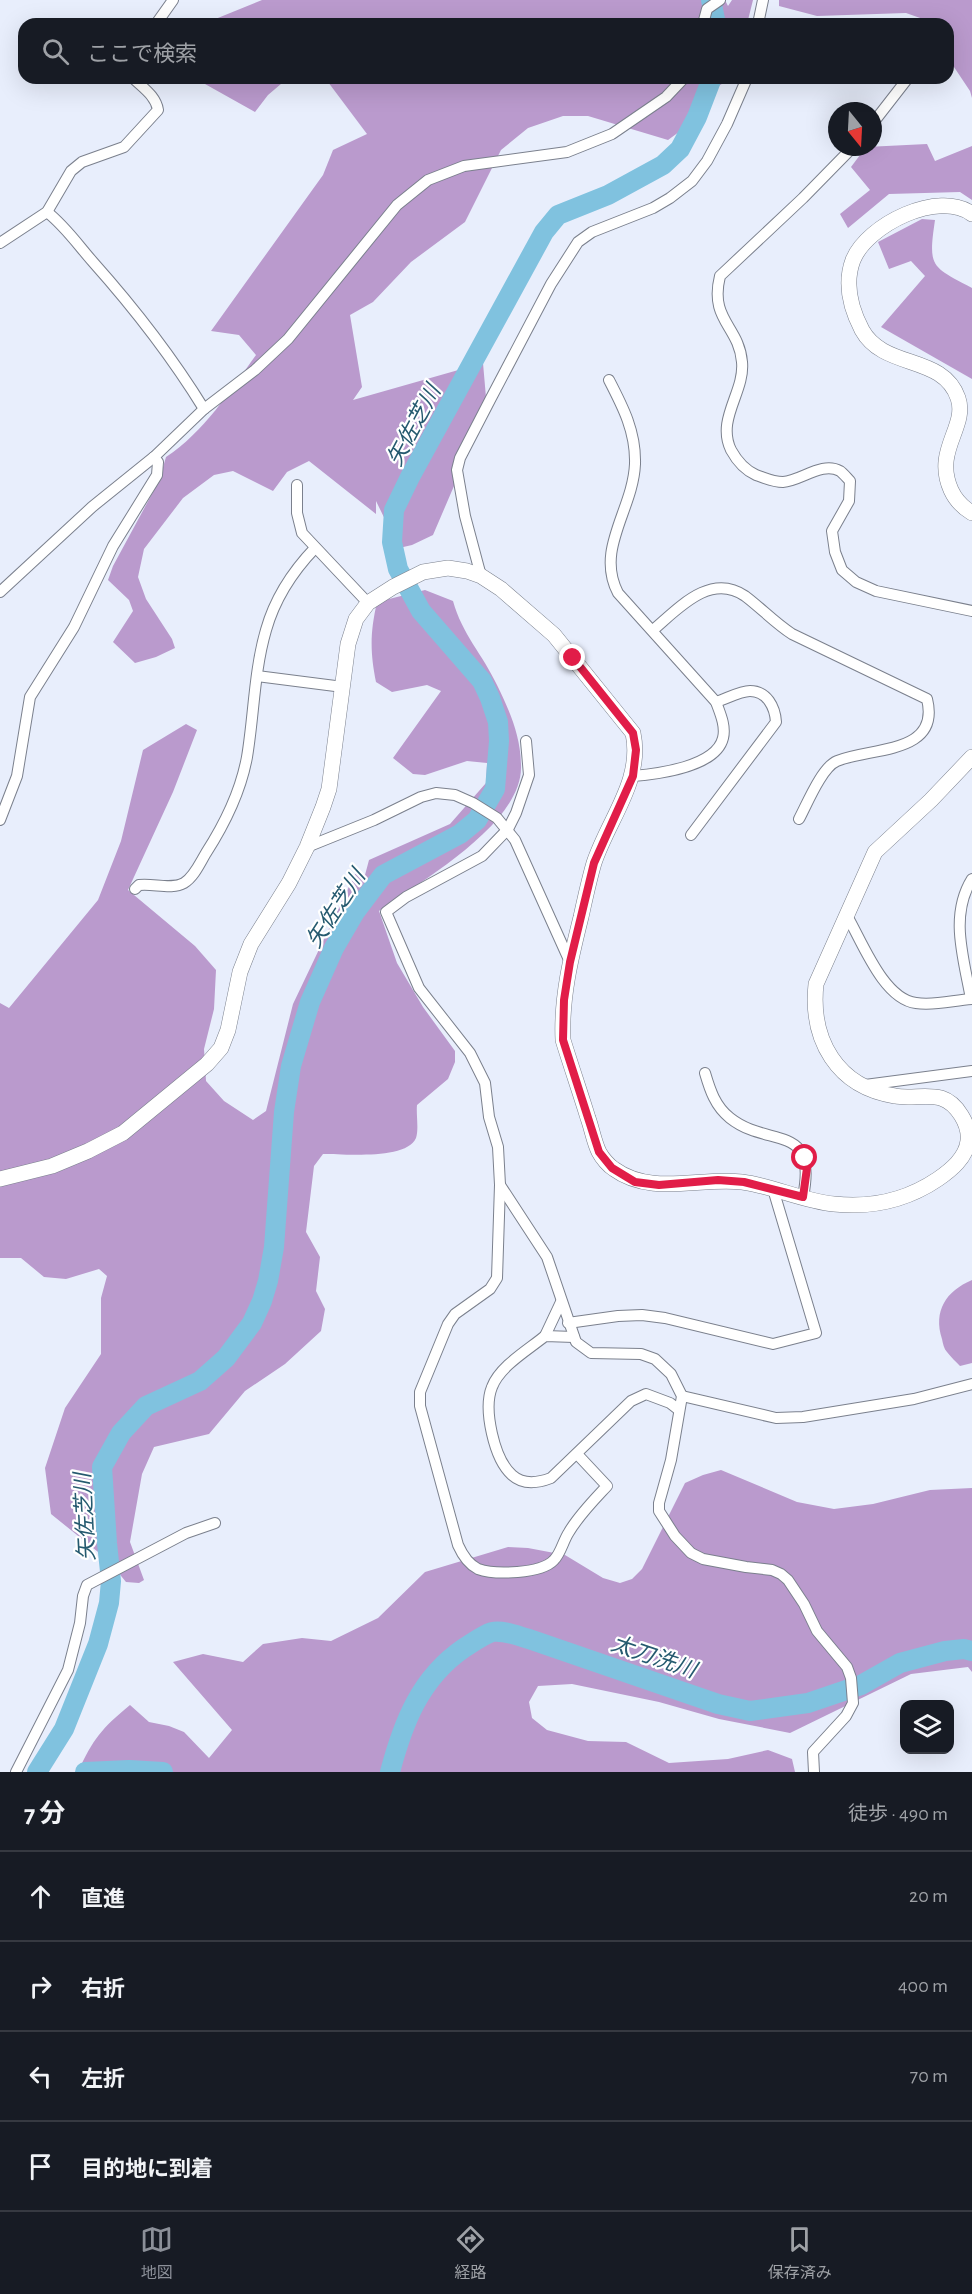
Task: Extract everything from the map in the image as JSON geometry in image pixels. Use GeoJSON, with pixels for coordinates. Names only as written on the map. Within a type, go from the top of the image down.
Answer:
{"type":"FeatureCollection","features":[{"type":"Feature","properties":{"kind":"street"},"geometry":{"type":"LineString","coordinates":[[160,18],[173,0]]}},
{"type":"Feature","properties":{"kind":"street"},"geometry":{"type":"LineString","coordinates":[[705,18],[707,9],[720,0]]}},
{"type":"Feature","properties":{"kind":"street"},"geometry":{"type":"LineString","coordinates":[[759,18],[763,0]]}},
{"type":"Feature","properties":{"kind":"street"},"geometry":{"type":"LineString","coordinates":[[0,243],[47,212],[70,171],[82,162],[124,147],[158,110],[157,104],[140,84]]}},
{"type":"Feature","properties":{"kind":"street"},"geometry":{"type":"LineString","coordinates":[[0,592],[93,507],[154,457],[204,409],[255,370],[288,339],[397,205],[428,180],[464,166],[576,149],[612,134],[666,97],[678,84]]}},
{"type":"Feature","properties":{"kind":"street"},"geometry":{"type":"LineString","coordinates":[[481,576],[465,516],[457,470],[460,458],[551,284],[578,242],[592,232],[652,208],[692,181],[708,161],[728,124],[745,84]]}},
{"type":"Feature","properties":{"kind":"street"},"geometry":{"type":"LineString","coordinates":[[882,111],[903,84]]}},
{"type":"Feature","properties":{"kind":"street"},"geometry":{"type":"LineString","coordinates":[[844,156],[720,276],[716,291],[718,307],[738,345],[743,370],[726,424],[729,445],[736,460],[751,472],[770,480],[784,482],[826,469],[839,471],[850,481],[849,501],[831,531],[835,552],[842,570],[856,582],[876,591],[972,611]]}},
{"type":"Feature","properties":{"kind":"street"},"geometry":{"type":"LineString","coordinates":[[972,214],[947,205],[926,206],[893,221],[870,236],[853,259],[849,278],[849,298],[864,333],[879,348],[902,360],[941,374],[953,385],[959,401],[959,416],[945,461],[947,480],[961,506],[972,513]]}},
{"type":"Feature","properties":{"kind":"street"},"geometry":{"type":"LineString","coordinates":[[47,212],[61,224],[124,297],[185,377],[204,409]]}},
{"type":"Feature","properties":{"kind":"street"},"geometry":{"type":"LineString","coordinates":[[609,380],[627,416],[632,432],[635,464],[630,494],[611,551],[609,565],[612,582],[618,593],[716,702],[723,725],[723,739],[715,751],[690,766],[657,774],[633,776]]}},
{"type":"Feature","properties":{"kind":"street"},"geometry":{"type":"LineString","coordinates":[[0,820],[17,776],[30,697],[74,627],[113,546],[157,475],[158,462],[154,457]]}},
{"type":"Feature","properties":{"kind":"street"},"geometry":{"type":"LineString","coordinates":[[297,485],[297,513],[302,533],[336,566],[368,603]]}},
{"type":"Feature","properties":{"kind":"street"},"geometry":{"type":"LineString","coordinates":[[135,889],[139,885],[174,886],[190,879],[217,835],[242,778],[265,632],[272,613],[293,574],[315,548]]}},
{"type":"Feature","properties":{"kind":"street"},"geometry":{"type":"LineString","coordinates":[[0,1179],[52,1166],[123,1133],[221,1048],[228,1030],[240,972],[251,944],[290,883],[307,847],[329,789],[348,644],[356,619],[368,603],[423,572],[448,568],[467,570],[501,589],[554,635],[633,733],[636,750],[633,776],[594,863],[570,962],[564,1000],[563,1040],[599,1152],[612,1168],[635,1182],[659,1185],[718,1180],[744,1182],[833,1204],[876,1205],[907,1196],[927,1186],[947,1173],[961,1159],[968,1142],[967,1130],[958,1110],[941,1098],[897,1097],[879,1092],[844,1074],[821,1040],[814,1004],[816,984],[875,852],[972,757]]}},
{"type":"Feature","properties":{"kind":"street"},"geometry":{"type":"LineString","coordinates":[[653,630],[693,595],[723,589],[743,595],[792,634],[927,699],[931,714],[926,728],[914,740],[899,746],[836,761],[824,773],[799,819]]}},
{"type":"Feature","properties":{"kind":"street"},"geometry":{"type":"LineString","coordinates":[[257,676],[343,687]]}},
{"type":"Feature","properties":{"kind":"street"},"geometry":{"type":"LineString","coordinates":[[691,835],[776,722],[776,710],[767,698],[750,691],[716,702]]}},
{"type":"Feature","properties":{"kind":"street"},"geometry":{"type":"LineString","coordinates":[[526,741],[529,775],[508,829],[482,856],[406,897],[386,912],[419,988],[470,1053],[485,1083],[489,1117],[498,1147],[500,1185],[497,1278],[490,1289],[455,1314],[448,1324],[420,1392],[420,1406],[458,1545],[464,1557],[476,1568],[491,1572],[534,1570],[545,1567],[555,1560],[569,1531],[607,1485],[577,1454]]}},
{"type":"Feature","properties":{"kind":"street"},"geometry":{"type":"LineString","coordinates":[[307,847],[374,820],[421,797],[436,793],[455,795],[497,818],[508,829],[570,962]]}},
{"type":"Feature","properties":{"kind":"street"},"geometry":{"type":"LineString","coordinates":[[846,914],[886,985],[897,996],[914,1003],[934,1004],[972,999],[959,926],[961,902],[972,879]]}},
{"type":"Feature","properties":{"kind":"street"},"geometry":{"type":"LineString","coordinates":[[865,1085],[972,1071]]}},
{"type":"Feature","properties":{"kind":"street"},"geometry":{"type":"LineString","coordinates":[[705,1073],[713,1098],[729,1118],[752,1130],[798,1147],[805,1158],[807,1168],[803,1197]]}},
{"type":"Feature","properties":{"kind":"street"},"geometry":{"type":"LineString","coordinates":[[500,1185],[547,1257],[576,1342],[591,1353],[641,1354],[655,1359],[671,1374],[682,1396],[671,1460],[659,1503],[660,1511],[669,1528],[691,1553],[703,1559],[746,1568],[772,1570],[782,1574],[804,1604],[817,1631],[847,1667],[851,1678],[853,1703],[846,1716],[813,1752],[814,1772]]}},
{"type":"Feature","properties":{"kind":"street"},"geometry":{"type":"LineString","coordinates":[[568,1323],[642,1315],[665,1318],[773,1344],[816,1333],[773,1189]]}},
{"type":"Feature","properties":{"kind":"street"},"geometry":{"type":"LineString","coordinates":[[561,1302],[545,1336],[504,1370],[492,1386],[488,1402],[491,1428],[505,1467],[513,1476],[525,1482],[541,1482],[551,1478],[631,1401],[646,1394],[670,1403],[679,1410]]}},
{"type":"Feature","properties":{"kind":"street"},"geometry":{"type":"LineString","coordinates":[[545,1336],[574,1337]]}},
{"type":"Feature","properties":{"kind":"street"},"geometry":{"type":"LineString","coordinates":[[682,1396],[776,1418],[803,1417],[922,1397],[972,1384]]}},
{"type":"Feature","properties":{"kind":"street"},"geometry":{"type":"LineString","coordinates":[[16,1772],[68,1670],[87,1585],[186,1533],[215,1523]]}},
{"type":"Feature","properties":{"kind":"shaded area"},"geometry":{"type":"Polygon","coordinates":[[[262,0],[725,0],[728,6],[732,0],[753,0],[748,18],[218,18],[262,0]]]}},
{"type":"Feature","properties":{"kind":"shaded area"},"geometry":{"type":"Polygon","coordinates":[[[779,0],[972,0],[972,98],[954,67],[954,18],[920,18],[906,13],[817,16],[779,6],[779,0]]]}},
{"type":"Feature","properties":{"kind":"shaded area"},"geometry":{"type":"Polygon","coordinates":[[[205,84],[281,84],[268,95],[255,112],[205,84]]]}},
{"type":"Feature","properties":{"kind":"shaded area"},"geometry":{"type":"Polygon","coordinates":[[[330,84],[722,84],[703,95],[683,129],[668,140],[588,116],[563,116],[528,128],[501,150],[465,222],[411,262],[373,302],[350,315],[362,387],[353,400],[483,363],[487,409],[433,535],[412,545],[399,548],[376,501],[376,514],[309,461],[287,472],[273,491],[233,471],[214,475],[183,498],[144,549],[138,577],[146,599],[172,639],[175,648],[135,663],[113,642],[133,611],[129,600],[108,580],[113,566],[159,481],[166,457],[180,447],[204,423],[256,355],[239,335],[211,331],[323,175],[333,150],[367,134],[330,84]]]}},
{"type":"Feature","properties":{"kind":"shaded area"},"geometry":{"type":"Polygon","coordinates":[[[927,144],[935,161],[972,146],[972,200],[960,192],[889,194],[848,228],[840,214],[870,190],[851,167],[859,156],[882,156],[882,146],[927,144]]]}},
{"type":"Feature","properties":{"kind":"shaded area"},"geometry":{"type":"Polygon","coordinates":[[[922,219],[935,220],[932,248],[936,264],[948,275],[972,288],[972,379],[881,327],[925,276],[911,261],[889,269],[878,242],[922,219]]]}},
{"type":"Feature","properties":{"kind":"shaded area"},"geometry":{"type":"Polygon","coordinates":[[[425,590],[453,601],[467,634],[506,705],[517,735],[521,756],[517,788],[505,809],[488,830],[443,867],[379,911],[397,963],[423,1007],[455,1051],[455,1062],[448,1079],[417,1105],[417,1134],[410,1145],[388,1153],[323,1154],[314,1166],[306,1232],[320,1257],[316,1291],[325,1309],[321,1331],[285,1364],[245,1391],[209,1434],[154,1447],[142,1474],[130,1542],[144,1580],[139,1583],[126,1582],[108,1560],[51,1514],[45,1468],[65,1408],[101,1354],[101,1298],[107,1276],[99,1269],[66,1279],[44,1277],[21,1258],[0,1258],[0,1003],[9,1008],[98,900],[121,841],[143,750],[186,724],[197,730],[173,792],[128,890],[195,946],[216,970],[214,1009],[204,1049],[206,1081],[224,1101],[253,1120],[266,1111],[293,1004],[355,874],[365,875],[369,860],[450,824],[486,783],[487,763],[467,761],[425,775],[413,774],[393,758],[441,691],[427,685],[392,692],[376,682],[372,633],[377,602],[425,590]]]}},
{"type":"Feature","properties":{"kind":"shaded area"},"geometry":{"type":"Polygon","coordinates":[[[972,1280],[972,1363],[960,1366],[944,1348],[939,1320],[944,1303],[949,1296],[972,1280]]]}},
{"type":"Feature","properties":{"kind":"shaded area"},"geometry":{"type":"Polygon","coordinates":[[[721,1470],[797,1502],[834,1509],[873,1504],[930,1490],[972,1488],[972,1672],[968,1667],[911,1674],[790,1733],[719,1719],[659,1702],[572,1684],[538,1686],[529,1702],[532,1718],[547,1730],[588,1741],[626,1742],[669,1763],[728,1759],[768,1750],[792,1759],[795,1772],[78,1772],[99,1735],[130,1705],[149,1722],[184,1732],[209,1758],[232,1730],[173,1662],[203,1654],[243,1662],[263,1644],[302,1638],[331,1641],[378,1618],[425,1572],[508,1547],[565,1555],[603,1578],[620,1583],[632,1579],[642,1569],[685,1483],[721,1470]]]}},
{"type":"Feature","properties":{"kind":"waterway","name":"矢佐芝川"},"geometry":{"type":"LineString","coordinates":[[711,0],[715,18]]}},
{"type":"Feature","properties":{"kind":"waterway","name":"矢佐芝川"},"geometry":{"type":"LineString","coordinates":[[37,1772],[64,1729],[98,1644],[109,1603],[111,1581],[102,1467],[121,1433],[146,1406],[200,1381],[226,1358],[252,1323],[262,1301],[274,1247],[284,1112],[291,1066],[310,1002],[334,948],[355,912],[383,875],[460,834],[477,820],[495,789],[499,741],[498,722],[490,698],[482,681],[421,611],[398,569],[392,542],[394,510],[544,232],[558,215],[608,195],[663,165],[680,149],[697,117],[710,84]]}},
{"type":"Feature","properties":{"kind":"waterway","name":"太刀洗川"},"geometry":{"type":"LineString","coordinates":[[390,1772],[401,1736],[415,1703],[425,1687],[449,1660],[464,1648],[492,1632],[529,1639],[718,1704],[750,1711],[808,1703],[861,1685],[900,1663],[945,1651],[964,1649],[972,1651]]}},
{"type":"Feature","properties":{"kind":"waterway","name":"太刀洗川"},"geometry":{"type":"LineString","coordinates":[[85,1772],[129,1770],[163,1772]]}},
{"type":"Feature","properties":{"kind":"route"},"geometry":{"type":"LineString","coordinates":[[573,658],[633,733],[636,750],[633,776],[594,863],[570,962],[564,1000],[563,1040],[599,1152],[612,1168],[635,1182],[659,1185],[718,1180],[744,1182],[803,1197],[807,1168],[805,1158]]}}]}
